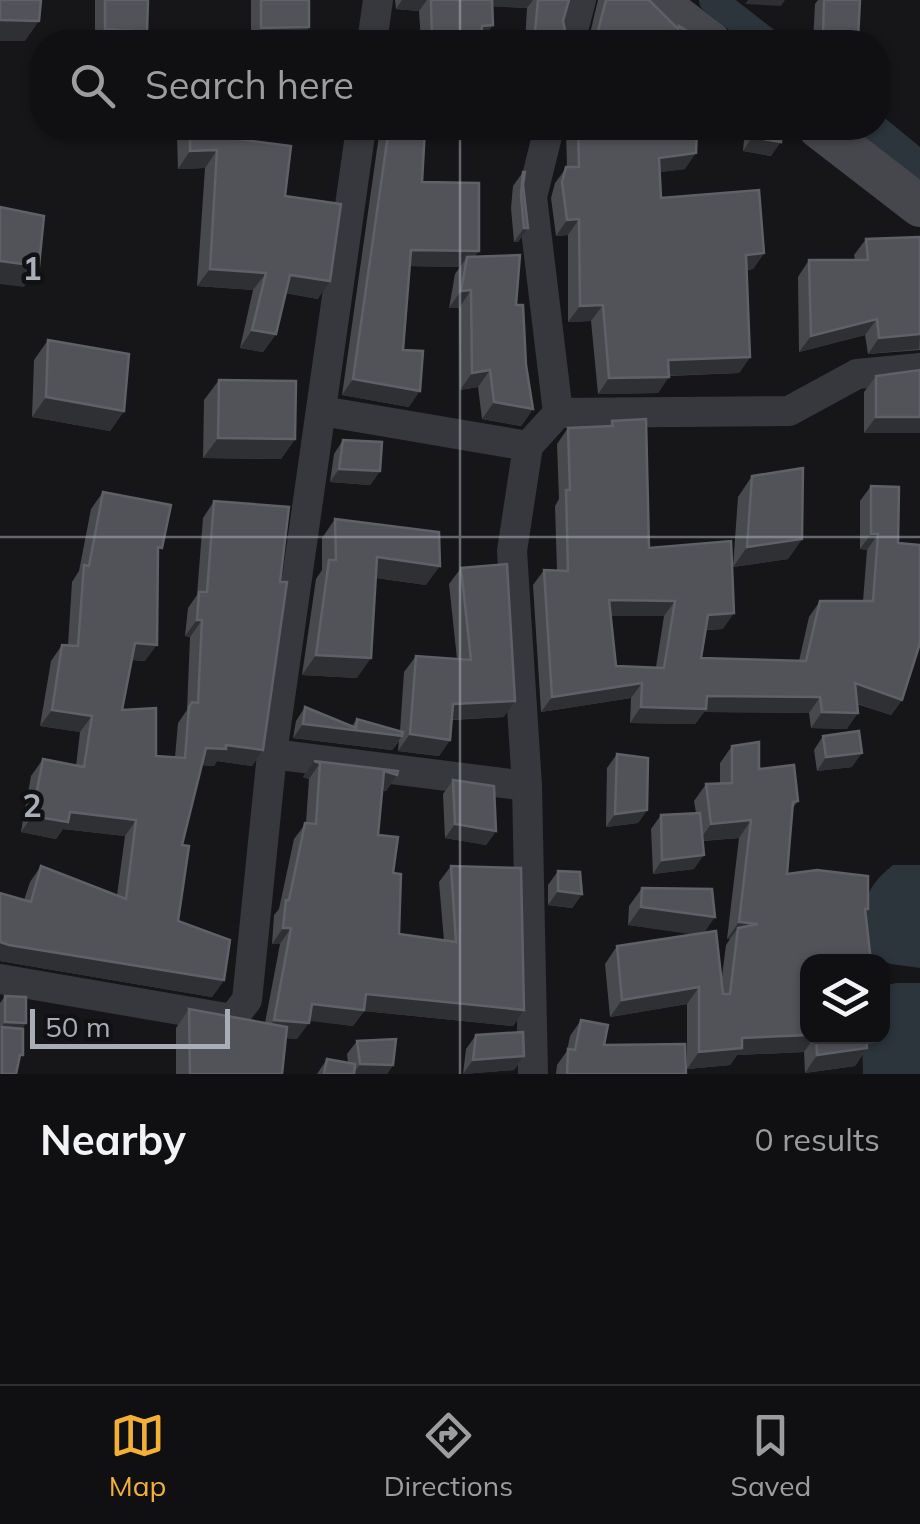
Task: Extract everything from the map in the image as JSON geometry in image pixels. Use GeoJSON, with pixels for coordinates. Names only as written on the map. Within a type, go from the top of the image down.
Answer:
{"type":"FeatureCollection","features":[{"type":"Feature","properties":{"kind":"street"},"geometry":{"type":"LineString","coordinates":[[374,30],[378,0]]}},
{"type":"Feature","properties":{"kind":"street"},"geometry":{"type":"LineString","coordinates":[[573,30],[581,0]]}},
{"type":"Feature","properties":{"kind":"street"},"geometry":{"type":"LineString","coordinates":[[655,0],[694,30]]}},
{"type":"Feature","properties":{"kind":"street"},"geometry":{"type":"LineString","coordinates":[[0,978],[232,1019],[248,1000],[272,754],[358,140]]}},
{"type":"Feature","properties":{"kind":"street"},"geometry":{"type":"LineString","coordinates":[[546,140],[532,197],[558,413]]}},
{"type":"Feature","properties":{"kind":"street"},"geometry":{"type":"LineString","coordinates":[[835,140],[920,206]]}},
{"type":"Feature","properties":{"kind":"street"},"geometry":{"type":"LineString","coordinates":[[533,1074],[527,786],[512,552],[528,446],[558,413],[790,411],[857,374],[920,368]]}},
{"type":"Feature","properties":{"kind":"street"},"geometry":{"type":"LineString","coordinates":[[322,411],[528,446]]}},
{"type":"Feature","properties":{"kind":"street"},"geometry":{"type":"LineString","coordinates":[[272,754],[527,786]]}},
{"type":"Feature","properties":{"kind":"shaded area"},"geometry":{"type":"Polygon","coordinates":[[[893,865],[920,865],[920,968],[890,964],[890,954],[870,954],[863,929],[864,906],[882,875],[893,865]]]}},
{"type":"Feature","properties":{"kind":"shaded area"},"geometry":{"type":"Polygon","coordinates":[[[920,983],[920,1074],[863,1074],[862,1044],[890,1044],[890,984],[920,983]]]}},
{"type":"Feature","properties":{"kind":"building"},"geometry":{"type":"Polygon","coordinates":[[[0,0],[41,0],[39,21],[0,20],[0,0]]]}},
{"type":"Feature","properties":{"kind":"building"},"geometry":{"type":"Polygon","coordinates":[[[105,0],[148,0],[147,30],[105,29],[105,0]]]}},
{"type":"Feature","properties":{"kind":"building"},"geometry":{"type":"Polygon","coordinates":[[[261,0],[309,0],[309,27],[261,28],[261,0]]]}},
{"type":"Feature","properties":{"kind":"building"},"geometry":{"type":"Polygon","coordinates":[[[431,0],[492,0],[493,25],[482,26],[482,30],[432,30],[431,0]]]}},
{"type":"Feature","properties":{"kind":"building"},"geometry":{"type":"Polygon","coordinates":[[[538,0],[569,0],[563,21],[565,30],[535,30],[538,0]]]}},
{"type":"Feature","properties":{"kind":"building"},"geometry":{"type":"Polygon","coordinates":[[[606,0],[649,0],[678,29],[679,26],[685,30],[598,30],[606,0]]]}},
{"type":"Feature","properties":{"kind":"building"},"geometry":{"type":"Polygon","coordinates":[[[824,0],[860,0],[858,30],[823,30],[824,0]]]}},
{"type":"Feature","properties":{"kind":"building"},"geometry":{"type":"Polygon","coordinates":[[[190,140],[245,140],[291,146],[285,196],[341,204],[330,281],[290,275],[276,334],[252,330],[266,273],[210,269],[217,150],[190,151],[190,140]]]}},
{"type":"Feature","properties":{"kind":"building"},"geometry":{"type":"Polygon","coordinates":[[[387,140],[424,140],[422,182],[479,183],[479,251],[411,250],[403,350],[423,351],[420,391],[353,379],[387,140]]]}},
{"type":"Feature","properties":{"kind":"building"},"geometry":{"type":"Polygon","coordinates":[[[578,140],[697,140],[696,153],[659,158],[661,198],[759,190],[764,253],[746,255],[750,357],[668,360],[669,377],[609,378],[603,305],[580,306],[579,219],[567,220],[562,182],[566,167],[579,167],[578,140]]]}},
{"type":"Feature","properties":{"kind":"building"},"geometry":{"type":"Polygon","coordinates":[[[523,172],[528,228],[524,228],[521,195],[523,172]]]}},
{"type":"Feature","properties":{"kind":"building"},"geometry":{"type":"Polygon","coordinates":[[[0,207],[44,216],[39,266],[0,261],[0,207]]]}},
{"type":"Feature","properties":{"kind":"building"},"geometry":{"type":"Polygon","coordinates":[[[920,237],[920,334],[879,338],[877,319],[811,336],[809,260],[868,260],[866,239],[920,237]]]}},
{"type":"Feature","properties":{"kind":"building"},"geometry":{"type":"Polygon","coordinates":[[[520,255],[516,305],[523,305],[533,409],[494,402],[490,370],[472,373],[471,290],[461,291],[467,257],[520,255]]]}},
{"type":"Feature","properties":{"kind":"building"},"geometry":{"type":"Polygon","coordinates":[[[48,340],[129,354],[124,411],[46,397],[48,340]]]}},
{"type":"Feature","properties":{"kind":"building"},"geometry":{"type":"Polygon","coordinates":[[[920,370],[920,417],[876,417],[876,376],[920,370]]]}},
{"type":"Feature","properties":{"kind":"building"},"geometry":{"type":"Polygon","coordinates":[[[219,380],[296,381],[295,439],[218,438],[219,380]]]}},
{"type":"Feature","properties":{"kind":"building"},"geometry":{"type":"Polygon","coordinates":[[[646,419],[649,548],[731,541],[734,613],[708,615],[701,658],[806,661],[820,601],[873,601],[878,534],[871,534],[871,486],[899,487],[898,543],[920,545],[920,643],[902,700],[855,683],[858,713],[822,712],[820,697],[707,696],[706,709],[641,707],[642,683],[552,697],[544,570],[568,571],[568,428],[613,426],[612,421],[646,419]],[[609,600],[616,666],[664,668],[675,601],[609,600]]]}},
{"type":"Feature","properties":{"kind":"building"},"geometry":{"type":"Polygon","coordinates":[[[343,440],[382,442],[380,471],[339,469],[343,440]]]}},
{"type":"Feature","properties":{"kind":"building"},"geometry":{"type":"Polygon","coordinates":[[[803,468],[802,539],[747,547],[752,476],[803,468]]]}},
{"type":"Feature","properties":{"kind":"building"},"geometry":{"type":"Polygon","coordinates":[[[103,492],[171,505],[162,548],[158,547],[157,645],[135,643],[122,710],[156,708],[156,756],[185,758],[189,707],[192,702],[198,703],[202,620],[197,620],[199,592],[207,592],[214,501],[289,507],[280,582],[287,582],[263,750],[226,745],[226,749],[206,748],[182,845],[189,846],[178,921],[230,940],[224,980],[0,942],[0,893],[31,902],[41,866],[126,899],[136,820],[70,812],[68,822],[32,816],[43,759],[84,767],[92,716],[52,710],[62,645],[78,646],[84,565],[89,566],[103,492]]]}},
{"type":"Feature","properties":{"kind":"building"},"geometry":{"type":"Polygon","coordinates":[[[335,519],[439,532],[440,566],[377,557],[371,658],[316,655],[329,560],[336,560],[335,519]]]}},
{"type":"Feature","properties":{"kind":"building"},"geometry":{"type":"Polygon","coordinates":[[[507,564],[515,701],[453,704],[450,740],[410,734],[416,656],[471,660],[461,568],[507,564]]]}},
{"type":"Feature","properties":{"kind":"building"},"geometry":{"type":"Polygon","coordinates":[[[305,707],[356,728],[357,719],[403,732],[402,736],[303,724],[305,707]]]}},
{"type":"Feature","properties":{"kind":"building"},"geometry":{"type":"Polygon","coordinates":[[[859,731],[862,753],[826,757],[823,736],[859,731]]]}},
{"type":"Feature","properties":{"kind":"building"},"geometry":{"type":"Polygon","coordinates":[[[759,742],[759,769],[794,765],[798,801],[793,802],[787,874],[817,870],[868,876],[865,909],[870,954],[800,954],[800,1035],[742,1038],[742,1048],[699,1052],[699,987],[622,1000],[617,946],[716,931],[723,994],[730,994],[738,928],[758,924],[739,922],[751,820],[711,824],[706,784],[732,783],[732,746],[759,742]]]}},
{"type":"Feature","properties":{"kind":"building"},"geometry":{"type":"Polygon","coordinates":[[[617,754],[648,758],[647,810],[615,814],[617,754]]]}},
{"type":"Feature","properties":{"kind":"building"},"geometry":{"type":"Polygon","coordinates":[[[314,761],[398,771],[397,775],[384,771],[378,835],[398,837],[393,873],[401,874],[399,934],[456,942],[451,866],[521,868],[524,1010],[366,994],[364,1010],[312,1004],[309,1023],[274,1020],[291,928],[283,928],[286,900],[305,823],[316,824],[320,763],[314,761]]]}},
{"type":"Feature","properties":{"kind":"building"},"geometry":{"type":"Polygon","coordinates":[[[453,780],[494,786],[496,831],[455,824],[453,780]]]}},
{"type":"Feature","properties":{"kind":"building"},"geometry":{"type":"Polygon","coordinates":[[[700,813],[704,855],[662,860],[661,815],[700,813]]]}},
{"type":"Feature","properties":{"kind":"building"},"geometry":{"type":"Polygon","coordinates":[[[558,871],[580,872],[582,894],[558,891],[558,871]]]}},
{"type":"Feature","properties":{"kind":"building"},"geometry":{"type":"Polygon","coordinates":[[[642,888],[712,889],[715,917],[641,907],[642,888]]]}},
{"type":"Feature","properties":{"kind":"building"},"geometry":{"type":"Polygon","coordinates":[[[5,996],[26,997],[26,1023],[5,1022],[5,996]]]}},
{"type":"Feature","properties":{"kind":"building"},"geometry":{"type":"Polygon","coordinates":[[[189,1009],[287,1027],[282,1074],[190,1074],[189,1009]]]}},
{"type":"Feature","properties":{"kind":"building"},"geometry":{"type":"Polygon","coordinates":[[[581,1020],[608,1025],[604,1045],[685,1044],[686,1074],[567,1074],[568,1049],[575,1050],[581,1020]]]}},
{"type":"Feature","properties":{"kind":"building"},"geometry":{"type":"Polygon","coordinates":[[[2,1027],[23,1029],[23,1055],[16,1074],[2,1074],[2,1027]]]}},
{"type":"Feature","properties":{"kind":"building"},"geometry":{"type":"Polygon","coordinates":[[[523,1032],[524,1056],[473,1060],[476,1035],[523,1032]]]}},
{"type":"Feature","properties":{"kind":"building"},"geometry":{"type":"Polygon","coordinates":[[[396,1039],[393,1065],[360,1064],[357,1041],[396,1039]]]}},
{"type":"Feature","properties":{"kind":"building"},"geometry":{"type":"Polygon","coordinates":[[[816,1044],[867,1044],[867,1048],[817,1055],[816,1044]]]}},
{"type":"Feature","properties":{"kind":"building"},"geometry":{"type":"Polygon","coordinates":[[[327,1059],[355,1064],[354,1074],[324,1074],[327,1059]]]}},
{"type":"Feature","properties":{"kind":"waterway"},"geometry":{"type":"LineString","coordinates":[[713,0],[752,30]]}},
{"type":"Feature","properties":{"kind":"waterway"},"geometry":{"type":"LineString","coordinates":[[890,140],[920,165]]}}]}
